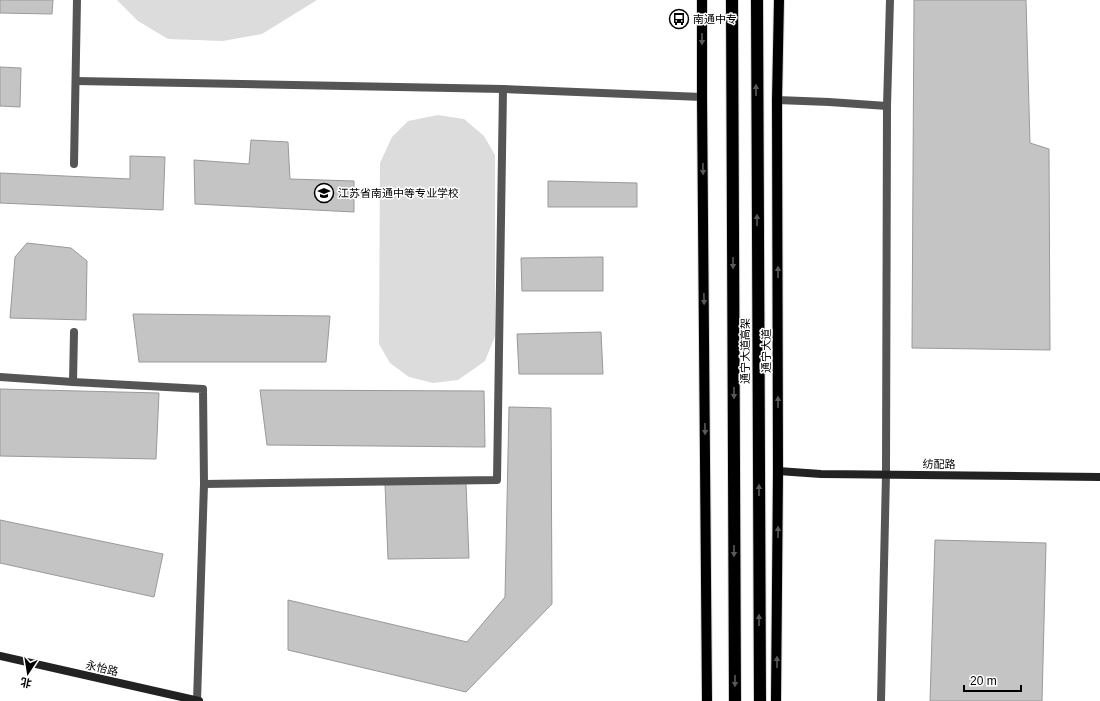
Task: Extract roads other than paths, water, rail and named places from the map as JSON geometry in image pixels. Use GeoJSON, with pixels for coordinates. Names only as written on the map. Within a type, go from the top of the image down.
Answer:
{"type":"FeatureCollection","features":[{"type":"Feature","properties":{"kind":"highway","name":"通宁大道高架"},"geometry":{"type":"LineString","coordinates":[[732,0],[735,701]]}},
{"type":"Feature","properties":{"kind":"highway","name":"通宁大道高架"},"geometry":{"type":"LineString","coordinates":[[757,0],[756,59],[760,701]]}},
{"type":"Feature","properties":{"kind":"highway"},"geometry":{"type":"LineString","coordinates":[[756,59],[762,0]]}},
{"type":"Feature","properties":{"kind":"main road"},"geometry":{"type":"LineString","coordinates":[[702,0],[708,701]]}},
{"type":"Feature","properties":{"kind":"main road","name":"通宁大道"},"geometry":{"type":"LineString","coordinates":[[776,701],[778,471],[777,100],[780,0]]}},
{"type":"Feature","properties":{"kind":"street","name":"纺配路"},"geometry":{"type":"LineString","coordinates":[[778,471],[821,474],[1100,477]]}},
{"type":"Feature","properties":{"kind":"street","name":"永怡路"},"geometry":{"type":"LineString","coordinates":[[0,656],[198,701]]}},
{"type":"Feature","properties":{"kind":"lane"},"geometry":{"type":"LineString","coordinates":[[74,164],[77,0]]}},
{"type":"Feature","properties":{"kind":"lane"},"geometry":{"type":"LineString","coordinates":[[881,701],[886,474],[887,106],[890,0]]}},
{"type":"Feature","properties":{"kind":"lane"},"geometry":{"type":"LineString","coordinates":[[76,81],[503,90],[702,98]]}},
{"type":"Feature","properties":{"kind":"lane"},"geometry":{"type":"LineString","coordinates":[[204,484],[497,480],[503,90]]}},
{"type":"Feature","properties":{"kind":"lane"},"geometry":{"type":"LineString","coordinates":[[777,100],[887,106]]}},
{"type":"Feature","properties":{"kind":"lane"},"geometry":{"type":"LineString","coordinates":[[73,382],[74,332]]}},
{"type":"Feature","properties":{"kind":"lane"},"geometry":{"type":"LineString","coordinates":[[0,377],[203,389],[204,484],[198,701]]}},
{"type":"Feature","properties":{"kind":"place","name":"南通中专"},"geometry":{"type":"Point","coordinates":[679,19]}},
{"type":"Feature","properties":{"kind":"place","name":"江苏省南通中等专业学校"},"geometry":{"type":"Point","coordinates":[324,193]}}]}
